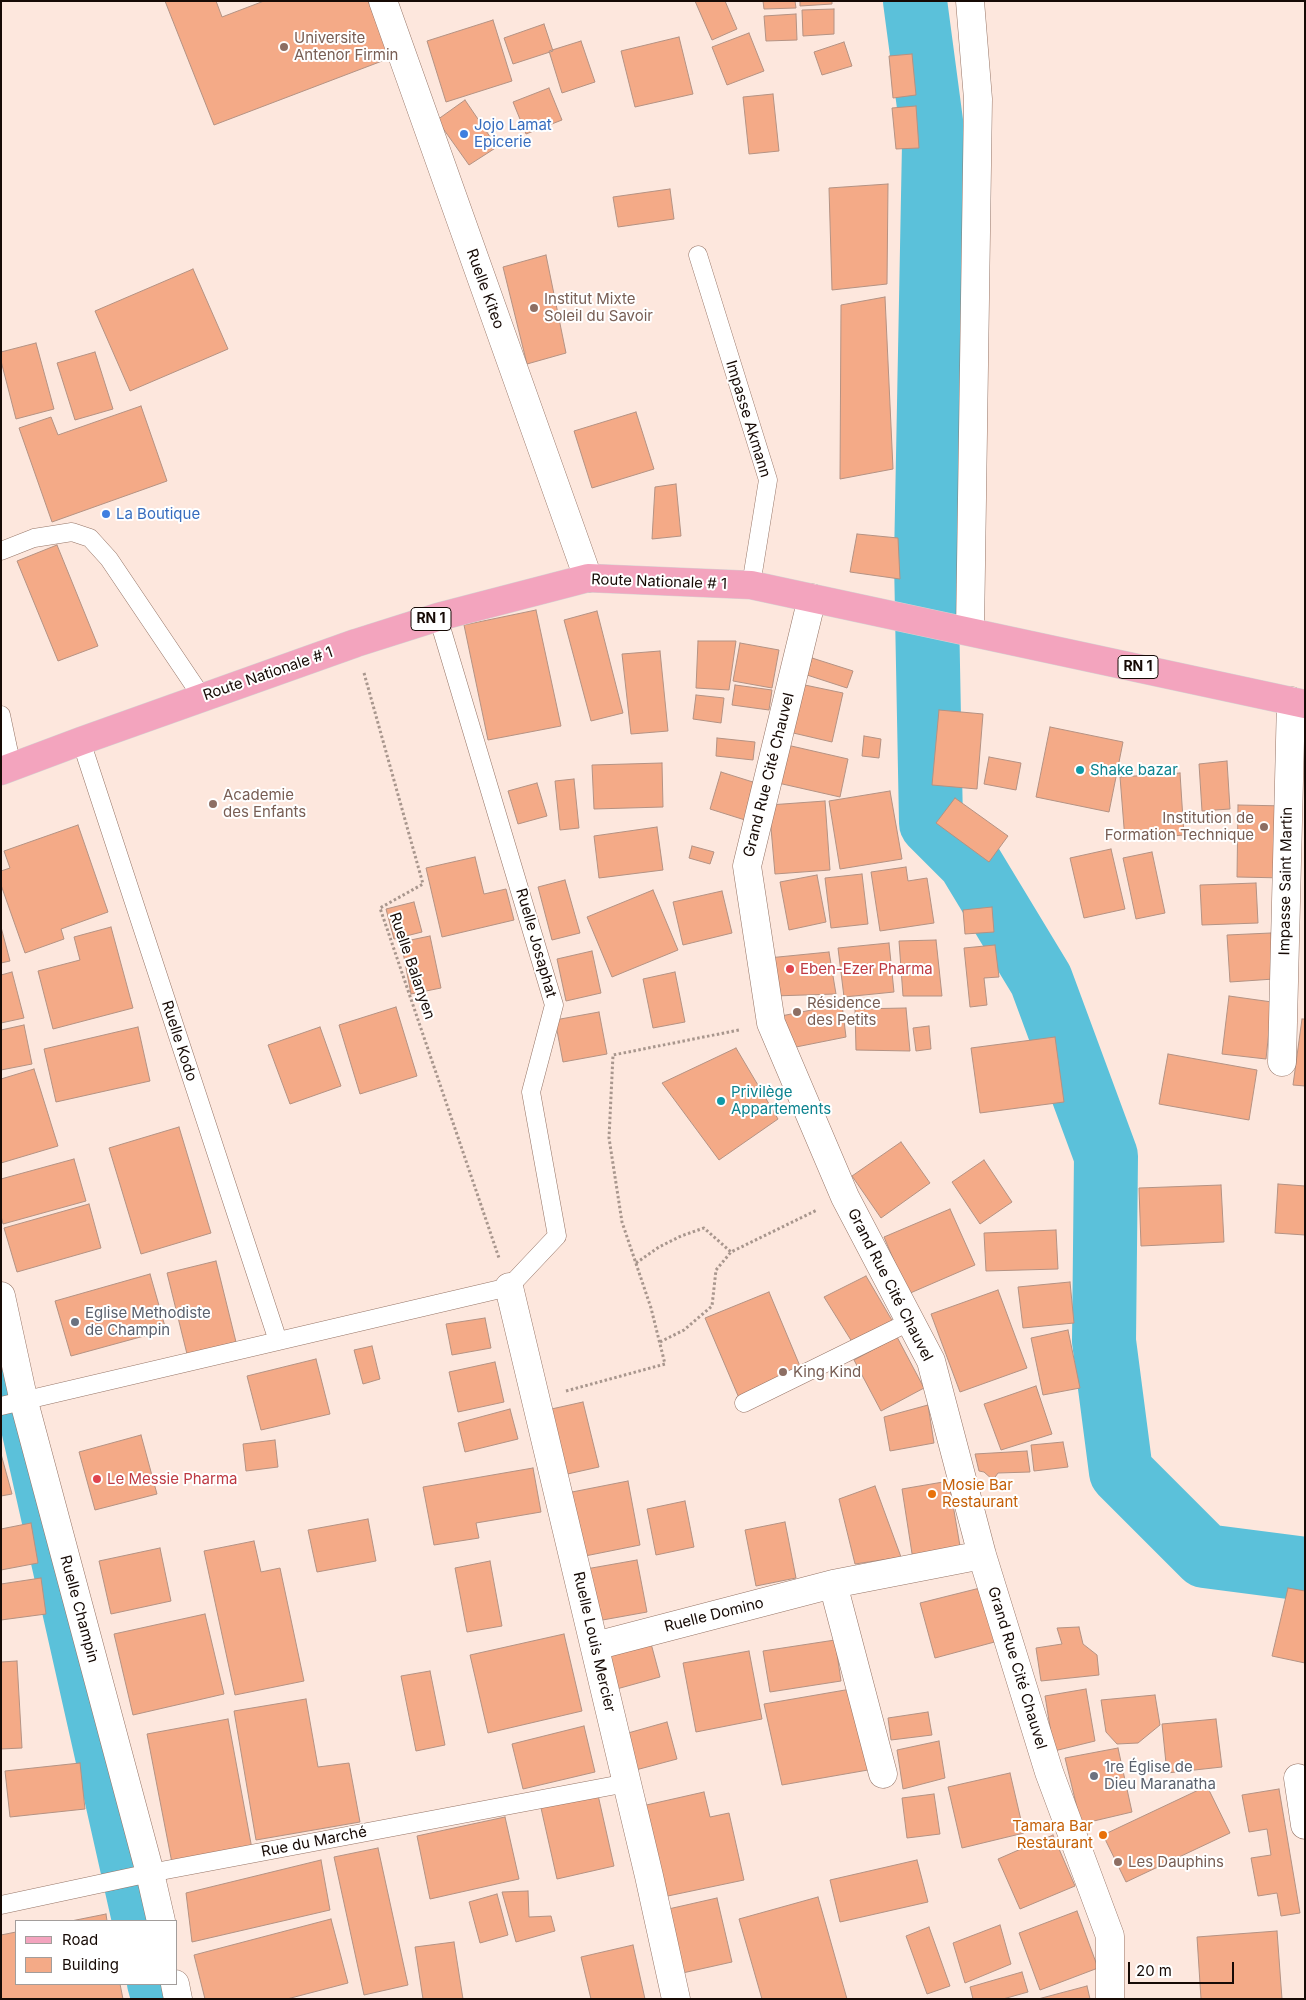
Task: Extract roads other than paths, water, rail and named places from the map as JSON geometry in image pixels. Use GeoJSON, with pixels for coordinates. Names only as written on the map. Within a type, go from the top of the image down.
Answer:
{"type":"FeatureCollection","features":[{"type":"Feature","properties":{"kind":"main road","name":"Route Nationale # 1"},"geometry":{"type":"LineString","coordinates":[[6,769],[356,643],[438,617],[588,578],[752,585],[1298,702]]}},
{"type":"Feature","properties":{"kind":"street","name":"Ruelle Kiteo"},"geometry":{"type":"LineString","coordinates":[[383,1],[588,578]]}},
{"type":"Feature","properties":{"kind":"street"},"geometry":{"type":"LineString","coordinates":[[970,1],[978,99],[970,631]]}},
{"type":"Feature","properties":{"kind":"street","name":"Grand Rue Cité Chauvel"},"geometry":{"type":"LineString","coordinates":[[812,598],[747,866],[771,1023],[845,1197],[931,1361],[982,1555],[1049,1772],[1110,1936],[1110,1999]]}},
{"type":"Feature","properties":{"kind":"street","name":"Impasse Saint Martin"},"geometry":{"type":"LineString","coordinates":[[1282,1062],[1298,702]]}},
{"type":"Feature","properties":{"kind":"street","name":"Ruelle Louis Mercier"},"geometry":{"type":"LineString","coordinates":[[509,1287],[627,1782],[676,1999]]}},
{"type":"Feature","properties":{"kind":"street","name":"Ruelle Champin"},"geometry":{"type":"LineString","coordinates":[[1,1296],[12,1404],[150,1873],[161,1920]]}},
{"type":"Feature","properties":{"kind":"street","name":"Ruelle Domino"},"geometry":{"type":"LineString","coordinates":[[595,1646],[833,1584],[982,1555]]}},
{"type":"Feature","properties":{"kind":"street"},"geometry":{"type":"LineString","coordinates":[[833,1584],[883,1774]]}},
{"type":"Feature","properties":{"kind":"street"},"geometry":{"type":"LineString","coordinates":[[1298,1778],[1305,1825]]}},
{"type":"Feature","properties":{"kind":"street"},"geometry":{"type":"LineString","coordinates":[[175,1985],[178,1999]]}},
{"type":"Feature","properties":{"kind":"lane","name":"Impasse Akmann"},"geometry":{"type":"LineString","coordinates":[[698,255],[768,480],[752,585]]}},
{"type":"Feature","properties":{"kind":"lane"},"geometry":{"type":"LineString","coordinates":[[1,551],[34,538],[72,532],[90,538],[109,559],[202,698]]}},
{"type":"Feature","properties":{"kind":"lane","name":"Ruelle Josaphat"},"geometry":{"type":"LineString","coordinates":[[438,617],[554,1006],[531,1092],[557,1236],[509,1287]]}},
{"type":"Feature","properties":{"kind":"lane"},"geometry":{"type":"LineString","coordinates":[[1,715],[6,769]]}},
{"type":"Feature","properties":{"kind":"lane","name":"Ruelle Kodo"},"geometry":{"type":"LineString","coordinates":[[80,741],[278,1341]]}},
{"type":"Feature","properties":{"kind":"lane"},"geometry":{"type":"LineString","coordinates":[[12,1404],[509,1287]]}},
{"type":"Feature","properties":{"kind":"lane"},"geometry":{"type":"LineString","coordinates":[[744,1403],[911,1321]]}},
{"type":"Feature","properties":{"kind":"lane","name":"Rue du Marché"},"geometry":{"type":"LineString","coordinates":[[1,1905],[150,1873],[627,1782]]}},
{"type":"Feature","properties":{"kind":"waterway"},"geometry":{"type":"LineString","coordinates":[[915,1],[934,144],[926,560],[931,823],[969,861],[1041,980],[1106,1156],[1104,1341],[1121,1472],[1205,1556],[1305,1569]]}},
{"type":"Feature","properties":{"kind":"waterway"},"geometry":{"type":"LineString","coordinates":[[1,1370],[19,1424],[131,1920]]}},
{"type":"Feature","properties":{"kind":"waterway"},"geometry":{"type":"LineString","coordinates":[[146,1985],[150,1999]]}},
{"type":"Feature","properties":{"kind":"place","name":"Universite Antenor Firmin"},"geometry":{"type":"Point","coordinates":[284,47]}},
{"type":"Feature","properties":{"kind":"place","name":"Jojo Lamat Epicerie"},"geometry":{"type":"Point","coordinates":[464,134]}},
{"type":"Feature","properties":{"kind":"place","name":"Institut Mixte Soleil du Savoir"},"geometry":{"type":"Point","coordinates":[534,308]}},
{"type":"Feature","properties":{"kind":"place","name":"La Boutique"},"geometry":{"type":"Point","coordinates":[106,514]}},
{"type":"Feature","properties":{"kind":"place","name":"Shake bazar"},"geometry":{"type":"Point","coordinates":[1080,770]}},
{"type":"Feature","properties":{"kind":"place","name":"Academie des Enfants"},"geometry":{"type":"Point","coordinates":[213,804]}},
{"type":"Feature","properties":{"kind":"place","name":"Institution de Formation Technique"},"geometry":{"type":"Point","coordinates":[1264,827]}},
{"type":"Feature","properties":{"kind":"place","name":"Eben-Ezer Pharma"},"geometry":{"type":"Point","coordinates":[790,969]}},
{"type":"Feature","properties":{"kind":"place","name":"Résidence des Petits"},"geometry":{"type":"Point","coordinates":[797,1012]}},
{"type":"Feature","properties":{"kind":"place","name":"Privilège Appartements"},"geometry":{"type":"Point","coordinates":[721,1101]}},
{"type":"Feature","properties":{"kind":"place","name":"Eglise Methodiste de Champin"},"geometry":{"type":"Point","coordinates":[75,1322]}},
{"type":"Feature","properties":{"kind":"place","name":"King Kind"},"geometry":{"type":"Point","coordinates":[783,1372]}},
{"type":"Feature","properties":{"kind":"place","name":"Le Messie Pharma"},"geometry":{"type":"Point","coordinates":[97,1479]}},
{"type":"Feature","properties":{"kind":"place","name":"Mosie Bar Restaurant"},"geometry":{"type":"Point","coordinates":[932,1494]}},
{"type":"Feature","properties":{"kind":"place","name":"1re Église de Dieu Maranatha"},"geometry":{"type":"Point","coordinates":[1094,1776]}},
{"type":"Feature","properties":{"kind":"place","name":"Tamara Bar Restaurant"},"geometry":{"type":"Point","coordinates":[1103,1835]}},
{"type":"Feature","properties":{"kind":"place","name":"Les Dauphins"},"geometry":{"type":"Point","coordinates":[1118,1862]}}]}
